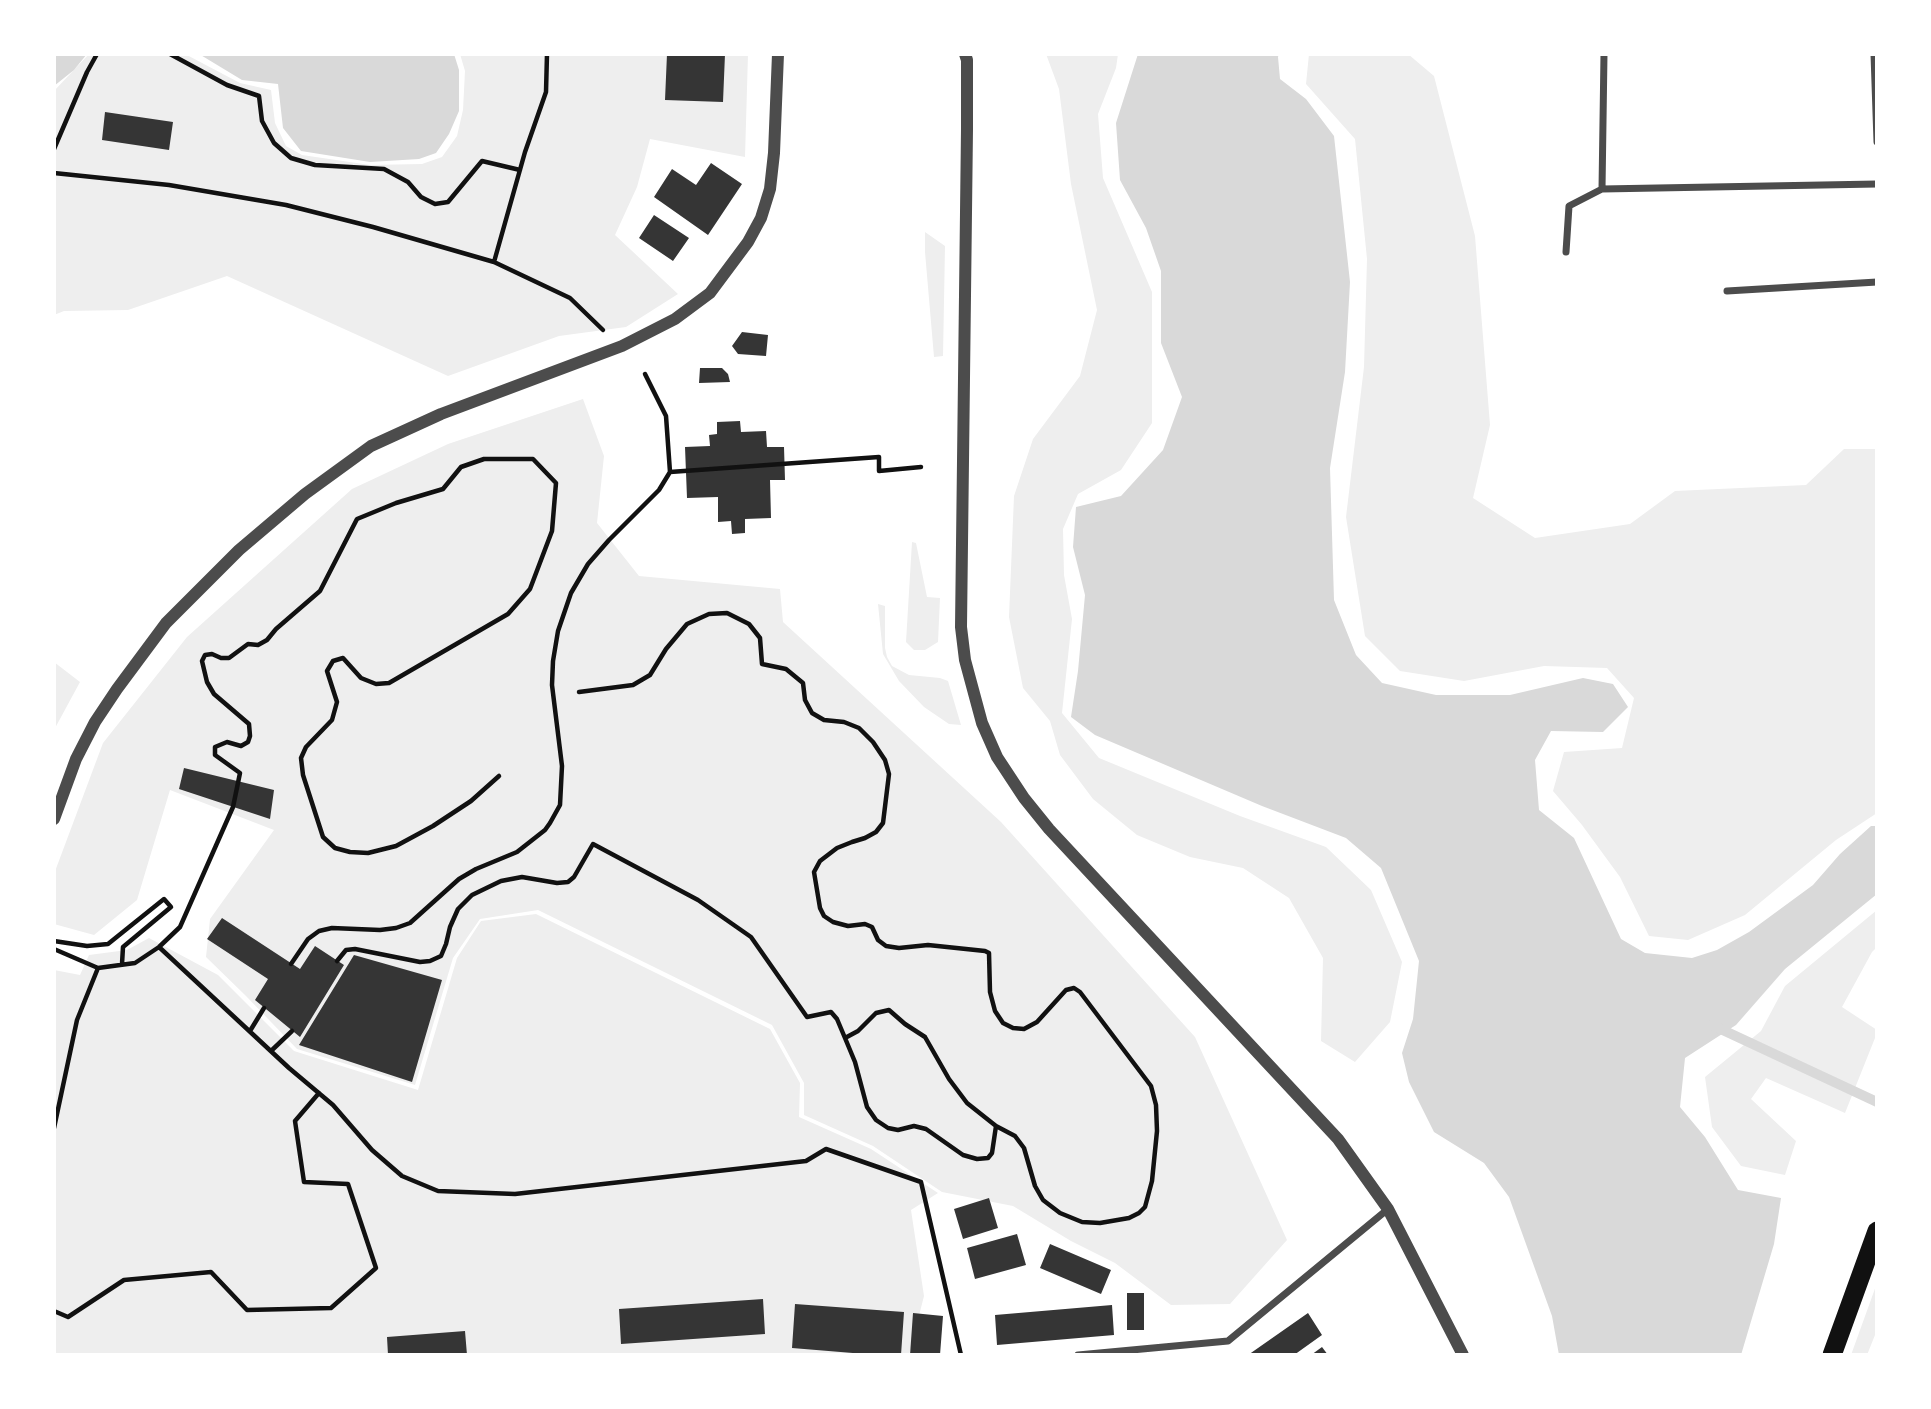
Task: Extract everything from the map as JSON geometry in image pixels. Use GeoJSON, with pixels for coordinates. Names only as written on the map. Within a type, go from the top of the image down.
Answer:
{"type":"FeatureCollection","features":[{"type":"Feature","properties":{"kind":"highway"},"geometry":{"type":"LineString","coordinates":[[1832,1355],[1877,1231]]}},
{"type":"Feature","properties":{"kind":"street"},"geometry":{"type":"LineString","coordinates":[[54,819],[76,759],[95,722],[166,623],[239,550],[305,494],[371,446],[441,414],[622,346],[675,319],[710,293],[748,242],[761,218],[770,189],[778,54]]}},
{"type":"Feature","properties":{"kind":"street"},"geometry":{"type":"LineString","coordinates":[[965,54],[967,129],[961,627],[968,673],[982,723],[998,757],[1024,798],[1049,829],[1338,1139],[1388,1209],[1463,1355]]}},
{"type":"Feature","properties":{"kind":"street"},"geometry":{"type":"LineString","coordinates":[[1602,189],[1604,54]]}},
{"type":"Feature","properties":{"kind":"street"},"geometry":{"type":"LineString","coordinates":[[1874,54],[1877,142]]}},
{"type":"Feature","properties":{"kind":"street"},"geometry":{"type":"LineString","coordinates":[[1566,252],[1569,206],[1602,189],[1877,184]]}},
{"type":"Feature","properties":{"kind":"street"},"geometry":{"type":"LineString","coordinates":[[1727,291],[1877,282]]}},
{"type":"Feature","properties":{"kind":"street"},"geometry":{"type":"LineString","coordinates":[[1078,1355],[1228,1341],[1388,1209]]}},
{"type":"Feature","properties":{"kind":"path"},"geometry":{"type":"LineString","coordinates":[[54,149],[97,54]]}},
{"type":"Feature","properties":{"kind":"path"},"geometry":{"type":"LineString","coordinates":[[170,54],[227,85],[259,96],[262,121],[274,143],[291,158],[315,165],[384,169],[408,182],[421,197],[435,204],[448,202],[482,161],[520,170]]}},
{"type":"Feature","properties":{"kind":"path"},"geometry":{"type":"LineString","coordinates":[[494,262],[546,92],[547,54]]}},
{"type":"Feature","properties":{"kind":"path"},"geometry":{"type":"LineString","coordinates":[[54,173],[169,185],[286,205],[373,227],[494,262],[570,298],[603,331]]}},
{"type":"Feature","properties":{"kind":"path"},"geometry":{"type":"LineString","coordinates":[[291,964],[307,939],[319,931],[332,928],[380,930],[410,923],[459,879],[517,852],[545,830],[560,805],[562,766],[552,685],[558,631],[571,593],[588,565],[659,490],[670,472],[666,415],[645,374]]}},
{"type":"Feature","properties":{"kind":"path"},"geometry":{"type":"LineString","coordinates":[[670,472],[878,457],[879,471],[921,467]]}},
{"type":"Feature","properties":{"kind":"path"},"geometry":{"type":"LineString","coordinates":[[54,950],[98,968],[135,963],[159,947],[180,927],[233,807],[240,774],[215,755],[215,747],[227,742],[241,746],[248,742],[250,736],[249,724],[214,694],[206,682],[202,661],[205,655],[229,658],[248,644],[258,645],[267,640],[275,629],[320,591],[357,519],[396,503],[443,489],[461,467],[484,459],[533,459],[556,482],[552,531],[530,589],[508,614],[389,683],[376,684],[361,678],[343,659],[333,661],[327,671],[337,702],[332,720],[306,747],[301,758],[303,775],[323,837],[335,848],[350,852],[368,853],[396,846],[471,801],[499,776]]}},
{"type":"Feature","properties":{"kind":"path"},"geometry":{"type":"LineString","coordinates":[[579,692],[633,685],[650,675],[666,649],[687,624],[709,614],[727,613],[749,624],[760,638],[762,664],[786,669],[803,683],[805,700],[812,713],[824,720],[844,722],[859,728],[885,760],[889,774],[883,823],[876,832],[865,838],[837,848],[820,861],[814,872],[820,908],[824,916],[848,926],[865,924],[872,927],[878,940],[886,946],[899,948],[928,944],[989,953],[989,992],[995,1012],[1003,1023],[1013,1028],[1024,1029],[1037,1023],[1066,990],[1074,988],[1080,992],[1151,1086],[1156,1105],[1157,1131],[1152,1181],[1145,1207],[1129,1218],[1100,1223],[1082,1222],[1060,1213],[1043,1200],[1035,1186],[1024,1148],[1015,1136],[996,1126],[967,1103],[949,1079],[925,1037],[889,1010],[876,1013],[858,1031],[845,1038]]}},
{"type":"Feature","properties":{"kind":"path"},"geometry":{"type":"LineString","coordinates":[[337,961],[346,950],[355,949],[420,962],[441,957],[458,909],[472,895],[501,881],[522,877],[557,883],[568,882],[575,877],[593,844],[698,900],[751,937],[807,1017],[831,1012],[837,1019],[855,1062],[867,1107],[876,1120],[888,1128],[898,1130],[914,1126],[926,1129],[964,1155],[976,1159],[988,1158],[992,1153],[996,1126]]}},
{"type":"Feature","properties":{"kind":"path"},"geometry":{"type":"LineString","coordinates":[[54,942],[87,946],[108,944],[163,899],[171,907],[123,947],[122,965]]}},
{"type":"Feature","properties":{"kind":"path"},"geometry":{"type":"LineString","coordinates":[[159,947],[333,1105],[372,1150],[402,1176],[438,1191],[515,1194],[806,1161],[826,1149],[921,1182],[961,1355]]}},
{"type":"Feature","properties":{"kind":"path"},"geometry":{"type":"LineString","coordinates":[[54,1128],[77,1020],[98,968]]}},
{"type":"Feature","properties":{"kind":"path"},"geometry":{"type":"LineString","coordinates":[[250,1031],[264,1008]]}},
{"type":"Feature","properties":{"kind":"path"},"geometry":{"type":"LineString","coordinates":[[271,1051],[292,1031]]}},
{"type":"Feature","properties":{"kind":"path"},"geometry":{"type":"LineString","coordinates":[[54,1311],[68,1317],[124,1280],[211,1272],[247,1310],[331,1308],[376,1268],[348,1184],[304,1182],[295,1121],[319,1093]]}},
{"type":"Feature","properties":{"kind":"shaded area"},"geometry":{"type":"Polygon","coordinates":[[[54,54],[87,54],[74,70],[54,86],[54,54]]]}},
{"type":"Feature","properties":{"kind":"shaded area"},"geometry":{"type":"Polygon","coordinates":[[[89,54],[185,54],[240,83],[271,90],[275,123],[286,146],[302,155],[370,165],[422,164],[442,157],[457,136],[463,110],[465,71],[460,54],[748,54],[745,157],[650,139],[637,187],[615,235],[678,294],[626,327],[559,336],[448,376],[227,276],[128,310],[64,311],[54,315],[54,91],[89,54]]]}},
{"type":"Feature","properties":{"kind":"shaded area"},"geometry":{"type":"Polygon","coordinates":[[[199,54],[454,54],[459,70],[459,111],[449,134],[436,153],[419,159],[370,162],[301,151],[283,128],[278,84],[242,80],[199,54]]]}},
{"type":"Feature","properties":{"kind":"shaded area"},"geometry":{"type":"Polygon","coordinates":[[[1046,54],[1118,54],[1116,68],[1098,114],[1103,178],[1152,292],[1152,423],[1121,470],[1078,494],[1063,529],[1064,575],[1072,619],[1062,713],[1099,758],[1240,816],[1326,847],[1371,890],[1402,962],[1390,1022],[1355,1062],[1321,1041],[1323,958],[1289,898],[1243,868],[1190,857],[1137,835],[1093,799],[1060,755],[1050,721],[1023,688],[1009,617],[1014,496],[1033,439],[1080,376],[1097,310],[1071,184],[1059,89],[1046,54]]]}},
{"type":"Feature","properties":{"kind":"shaded area"},"geometry":{"type":"Polygon","coordinates":[[[1138,54],[1279,54],[1280,79],[1306,99],[1334,136],[1350,282],[1345,372],[1330,468],[1334,600],[1356,655],[1382,683],[1436,695],[1510,695],[1583,678],[1613,684],[1628,707],[1603,732],[1551,731],[1535,760],[1539,810],[1574,838],[1621,939],[1645,953],[1692,958],[1717,950],[1749,932],[1813,885],[1840,854],[1871,826],[1877,826],[1877,894],[1785,969],[1736,1025],[1685,1058],[1680,1107],[1705,1137],[1738,1190],[1781,1198],[1774,1244],[1741,1355],[1559,1355],[1552,1316],[1509,1197],[1484,1163],[1434,1132],[1409,1082],[1402,1053],[1413,1019],[1419,961],[1381,868],[1346,838],[1262,806],[1095,735],[1071,717],[1085,595],[1073,547],[1076,507],[1121,496],[1163,450],[1182,397],[1161,343],[1161,271],[1146,228],[1120,180],[1116,123],[1138,54]]]}},
{"type":"Feature","properties":{"kind":"shaded area"},"geometry":{"type":"Polygon","coordinates":[[[1309,54],[1408,54],[1434,76],[1475,236],[1490,425],[1473,498],[1535,538],[1630,524],[1675,491],[1806,485],[1844,449],[1877,449],[1877,813],[1836,840],[1745,915],[1688,940],[1649,936],[1620,877],[1553,791],[1564,752],[1622,748],[1634,698],[1607,668],[1544,666],[1464,681],[1400,671],[1365,636],[1346,517],[1364,367],[1367,259],[1355,139],[1306,84],[1309,54]]]}},
{"type":"Feature","properties":{"kind":"shaded area"},"geometry":{"type":"Polygon","coordinates":[[[925,232],[945,246],[943,356],[934,357],[925,252],[925,232]]]}},
{"type":"Feature","properties":{"kind":"shaded area"},"geometry":{"type":"Polygon","coordinates":[[[583,399],[604,456],[597,523],[639,576],[780,589],[783,622],[1001,822],[1195,1037],[1287,1240],[1230,1304],[1171,1305],[1115,1263],[1071,1241],[1013,1206],[942,1192],[873,1146],[804,1115],[804,1083],[772,1025],[538,910],[480,919],[453,958],[415,1085],[297,1049],[206,957],[210,919],[274,830],[170,790],[137,900],[94,935],[54,924],[54,874],[103,743],[187,637],[352,489],[448,444],[583,399]]]}},
{"type":"Feature","properties":{"kind":"shaded area"},"geometry":{"type":"Polygon","coordinates":[[[912,542],[916,543],[927,597],[940,598],[938,642],[925,650],[914,650],[906,642],[912,542]]]}},
{"type":"Feature","properties":{"kind":"shaded area"},"geometry":{"type":"Polygon","coordinates":[[[878,604],[885,606],[885,648],[892,666],[909,675],[948,681],[961,725],[949,724],[924,707],[899,681],[883,654],[878,604]]]}},
{"type":"Feature","properties":{"kind":"shaded area"},"geometry":{"type":"Polygon","coordinates":[[[54,662],[80,682],[54,730],[54,662]]]}},
{"type":"Feature","properties":{"kind":"shaded area"},"geometry":{"type":"Polygon","coordinates":[[[1877,910],[1877,947],[1842,1007],[1877,1030],[1845,1113],[1766,1078],[1751,1099],[1796,1141],[1785,1175],[1741,1166],[1712,1127],[1705,1077],[1761,1031],[1785,986],[1877,910]]]}},
{"type":"Feature","properties":{"kind":"shaded area"},"geometry":{"type":"Polygon","coordinates":[[[536,914],[770,1029],[800,1083],[799,1117],[871,1149],[938,1193],[911,1210],[924,1296],[909,1355],[54,1355],[54,970],[80,975],[89,955],[127,950],[149,938],[218,975],[294,1051],[418,1090],[457,958],[481,921],[536,914]]]}},
{"type":"Feature","properties":{"kind":"shaded area"},"geometry":{"type":"Polygon","coordinates":[[[1877,1283],[1877,1330],[1867,1355],[1851,1355],[1877,1283]]]}},
{"type":"Feature","properties":{"kind":"building"},"geometry":{"type":"Polygon","coordinates":[[[667,54],[725,54],[723,102],[665,100],[667,54]]]}},
{"type":"Feature","properties":{"kind":"building"},"geometry":{"type":"Polygon","coordinates":[[[105,112],[173,122],[169,150],[102,140],[105,112]]]}},
{"type":"Feature","properties":{"kind":"building"},"geometry":{"type":"Polygon","coordinates":[[[711,163],[742,184],[708,235],[654,197],[672,169],[696,185],[711,163]]]}},
{"type":"Feature","properties":{"kind":"building"},"geometry":{"type":"Polygon","coordinates":[[[654,215],[689,238],[673,261],[639,238],[654,215]]]}},
{"type":"Feature","properties":{"kind":"building"},"geometry":{"type":"Polygon","coordinates":[[[742,332],[768,335],[766,356],[738,354],[732,346],[742,332]]]}},
{"type":"Feature","properties":{"kind":"building"},"geometry":{"type":"Polygon","coordinates":[[[700,368],[722,368],[728,374],[730,382],[699,383],[700,368]]]}},
{"type":"Feature","properties":{"kind":"building"},"geometry":{"type":"Polygon","coordinates":[[[740,421],[741,432],[766,431],[767,447],[784,447],[785,480],[770,480],[771,518],[745,519],[745,533],[732,534],[731,521],[718,522],[718,497],[687,498],[685,447],[710,446],[709,435],[717,434],[717,422],[740,421]]]}},
{"type":"Feature","properties":{"kind":"building"},"geometry":{"type":"Polygon","coordinates":[[[184,768],[274,790],[270,819],[179,789],[184,768]]]}},
{"type":"Feature","properties":{"kind":"building"},"geometry":{"type":"Polygon","coordinates":[[[222,918],[300,969],[315,946],[344,965],[300,1037],[255,1000],[268,979],[207,939],[222,918]]]}},
{"type":"Feature","properties":{"kind":"building"},"geometry":{"type":"Polygon","coordinates":[[[354,955],[442,980],[412,1082],[299,1045],[354,955]]]}},
{"type":"Feature","properties":{"kind":"building"},"geometry":{"type":"Polygon","coordinates":[[[989,1198],[998,1228],[963,1239],[954,1209],[989,1198]]]}},
{"type":"Feature","properties":{"kind":"building"},"geometry":{"type":"Polygon","coordinates":[[[1017,1234],[1026,1265],[975,1279],[967,1248],[1017,1234]]]}},
{"type":"Feature","properties":{"kind":"building"},"geometry":{"type":"Polygon","coordinates":[[[1050,1244],[1111,1270],[1101,1294],[1040,1268],[1050,1244]]]}},
{"type":"Feature","properties":{"kind":"building"},"geometry":{"type":"Polygon","coordinates":[[[1127,1293],[1144,1293],[1144,1330],[1127,1330],[1127,1293]]]}},
{"type":"Feature","properties":{"kind":"building"},"geometry":{"type":"Polygon","coordinates":[[[763,1299],[765,1334],[621,1344],[619,1309],[763,1299]]]}},
{"type":"Feature","properties":{"kind":"building"},"geometry":{"type":"Polygon","coordinates":[[[795,1304],[904,1312],[901,1355],[792,1348],[795,1304]]]}},
{"type":"Feature","properties":{"kind":"building"},"geometry":{"type":"Polygon","coordinates":[[[1112,1305],[1114,1335],[997,1345],[995,1315],[1112,1305]]]}},
{"type":"Feature","properties":{"kind":"building"},"geometry":{"type":"Polygon","coordinates":[[[913,1313],[943,1316],[940,1355],[910,1355],[913,1313]]]}},
{"type":"Feature","properties":{"kind":"building"},"geometry":{"type":"Polygon","coordinates":[[[1308,1313],[1322,1335],[1294,1355],[1248,1355],[1308,1313]]]}},
{"type":"Feature","properties":{"kind":"building"},"geometry":{"type":"Polygon","coordinates":[[[465,1331],[467,1355],[388,1355],[387,1337],[465,1331]]]}},
{"type":"Feature","properties":{"kind":"building"},"geometry":{"type":"Polygon","coordinates":[[[1322,1347],[1328,1355],[1311,1355],[1322,1347]]]}},
{"type":"Feature","properties":{"kind":"waterway"},"geometry":{"type":"LineString","coordinates":[[1712,1025],[1877,1102]]}}]}
